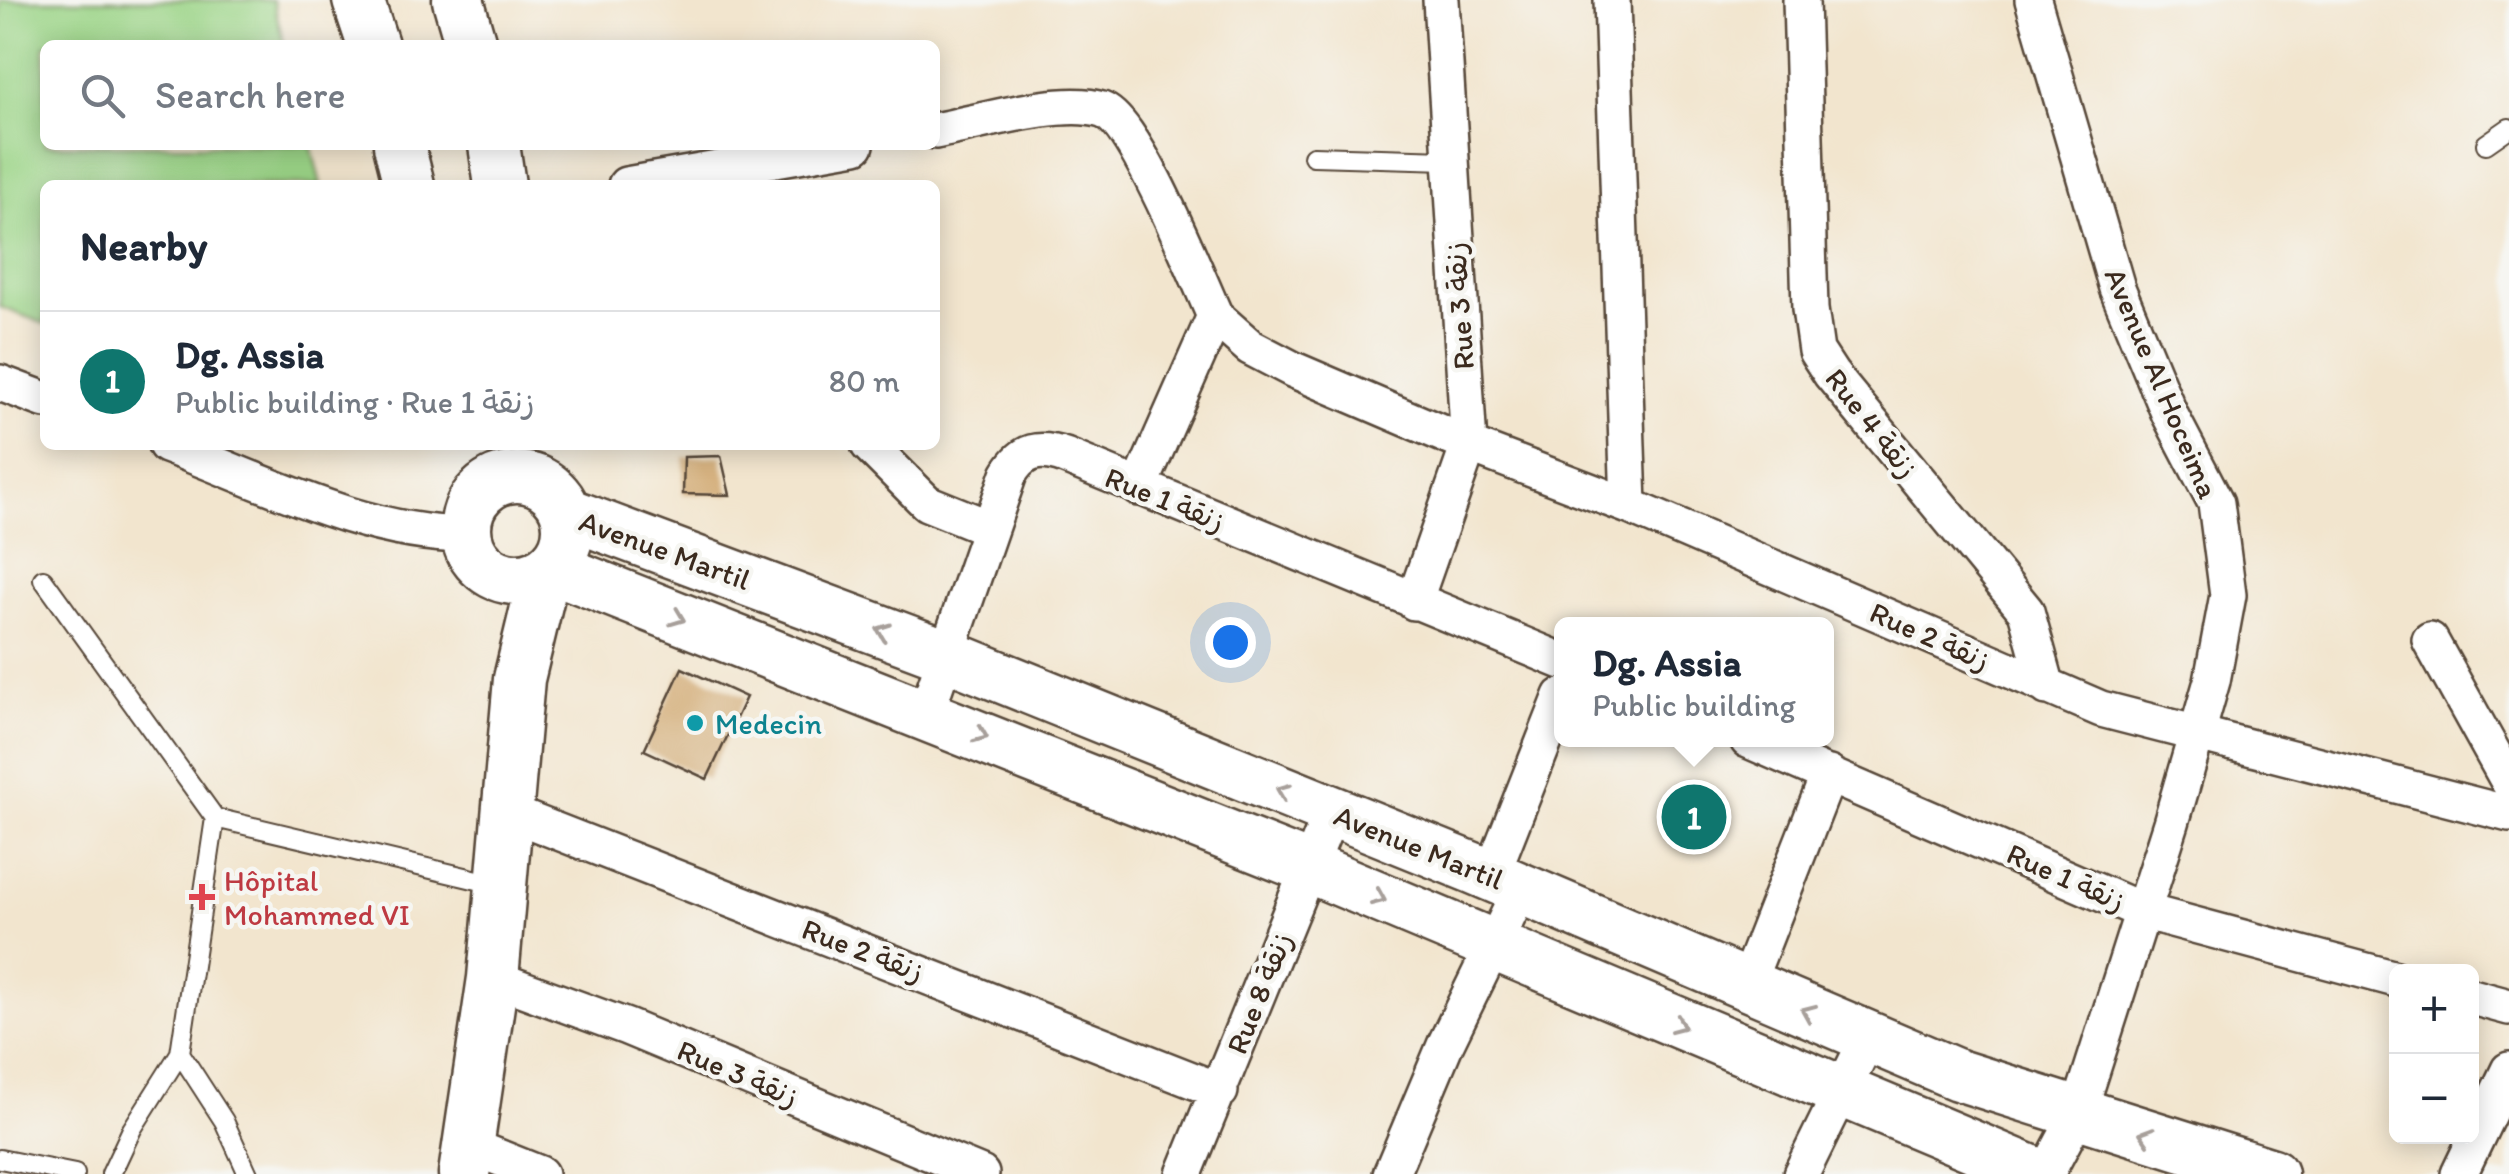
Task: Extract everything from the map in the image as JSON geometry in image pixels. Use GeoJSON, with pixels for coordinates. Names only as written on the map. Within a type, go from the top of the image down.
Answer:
{"type":"FeatureCollection","features":[{"type":"Feature","properties":{"kind":"street"},"geometry":{"type":"LineString","coordinates":[[358,0],[370,40]]}},
{"type":"Feature","properties":{"kind":"street"},"geometry":{"type":"LineString","coordinates":[[458,0],[470,40]]}},
{"type":"Feature","properties":{"kind":"street","name":"Rue 3 زنقة"},"geometry":{"type":"LineString","coordinates":[[1414,602],[1469,445],[1448,160],[1441,0]]}},
{"type":"Feature","properties":{"kind":"street"},"geometry":{"type":"LineString","coordinates":[[1612,0],[1629,506]]}},
{"type":"Feature","properties":{"kind":"street","name":"Rue 4 زنقة"},"geometry":{"type":"LineString","coordinates":[[1800,0],[1811,322],[1816,351],[1863,416],[2015,594],[2036,635],[2047,687]]}},
{"type":"Feature","properties":{"kind":"street","name":"Avenue Al Hoceima"},"geometry":{"type":"LineString","coordinates":[[2033,0],[2117,288],[2170,415],[2216,503],[2228,596],[2198,735],[2078,1114],[2042,1174]]}},
{"type":"Feature","properties":{"kind":"street"},"geometry":{"type":"LineString","coordinates":[[940,130],[1075,108],[1112,115],[1138,149],[1214,316],[1139,488]]}},
{"type":"Feature","properties":{"kind":"street"},"geometry":{"type":"LineString","coordinates":[[401,150],[408,180]]}},
{"type":"Feature","properties":{"kind":"street"},"geometry":{"type":"LineString","coordinates":[[495,150],[499,180]]}},
{"type":"Feature","properties":{"kind":"street"},"geometry":{"type":"LineString","coordinates":[[694,180],[749,176],[839,150]]}},
{"type":"Feature","properties":{"kind":"street","name":"Rue 2 زنقة"},"geometry":{"type":"LineString","coordinates":[[1214,316],[1264,356],[1469,445],[1629,506],[2102,709],[2509,814]]}},
{"type":"Feature","properties":{"kind":"street"},"geometry":{"type":"LineString","coordinates":[[0,383],[40,398]]}},
{"type":"Feature","properties":{"kind":"street"},"geometry":{"type":"LineString","coordinates":[[179,450],[366,522],[476,552],[497,576],[522,579],[548,569]]}},
{"type":"Feature","properties":{"kind":"street"},"geometry":{"type":"LineString","coordinates":[[874,450],[927,504],[989,528]]}},
{"type":"Feature","properties":{"kind":"street","name":"Rue 1 زنقة"},"geometry":{"type":"LineString","coordinates":[[926,713],[1014,466],[1035,451],[1065,456],[1554,658]]}},
{"type":"Feature","properties":{"kind":"street"},"geometry":{"type":"LineString","coordinates":[[519,679],[476,552],[470,508],[519,474],[567,542],[548,569],[519,679],[492,978],[467,1160],[540,1174]]}},
{"type":"Feature","properties":{"kind":"street","name":"Avenue Martil"},"geometry":{"type":"LineString","coordinates":[[519,474],[949,656],[1506,882],[1958,1075],[2272,1174]]}},
{"type":"Feature","properties":{"kind":"street","name":"Avenue Martil"},"geometry":{"type":"LineString","coordinates":[[548,569],[926,713],[1310,868],[2042,1174]]}},
{"type":"Feature","properties":{"kind":"street"},"geometry":{"type":"LineString","coordinates":[[2430,640],[2509,782]]}},
{"type":"Feature","properties":{"kind":"street"},"geometry":{"type":"LineString","coordinates":[[1392,1173],[1446,1043],[1496,948],[1506,882],[1554,723]]}},
{"type":"Feature","properties":{"kind":"street","name":"Rue 1 زنقة"},"geometry":{"type":"LineString","coordinates":[[1765,747],[2142,911],[2389,977]]}},
{"type":"Feature","properties":{"kind":"street"},"geometry":{"type":"LineString","coordinates":[[1746,986],[1829,774]]}},
{"type":"Feature","properties":{"kind":"street","name":"Rue 2 زنقة"},"geometry":{"type":"LineString","coordinates":[[505,811],[1220,1091]]}},
{"type":"Feature","properties":{"kind":"street","name":"Rue 8 زنقة"},"geometry":{"type":"LineString","coordinates":[[1184,1174],[1332,811]]}},
{"type":"Feature","properties":{"kind":"street","name":"Rue 3 زنقة"},"geometry":{"type":"LineString","coordinates":[[492,978],[627,1027],[981,1174]]}},
{"type":"Feature","properties":{"kind":"street"},"geometry":{"type":"LineString","coordinates":[[2479,1000],[2509,1007]]}},
{"type":"Feature","properties":{"kind":"street"},"geometry":{"type":"LineString","coordinates":[[1801,1174],[1868,1038]]}},
{"type":"Feature","properties":{"kind":"street"},"geometry":{"type":"LineString","coordinates":[[2459,1174],[2509,1070]]}},
{"type":"Feature","properties":{"kind":"lane"},"geometry":{"type":"LineString","coordinates":[[2486,144],[2509,128]]}},
{"type":"Feature","properties":{"kind":"lane"},"geometry":{"type":"LineString","coordinates":[[1313,156],[1448,160]]}},
{"type":"Feature","properties":{"kind":"lane"},"geometry":{"type":"LineString","coordinates":[[43,579],[214,818],[500,886]]}},
{"type":"Feature","properties":{"kind":"lane"},"geometry":{"type":"LineString","coordinates":[[111,1174],[132,1130],[180,1053],[214,818]]}},
{"type":"Feature","properties":{"kind":"lane"},"geometry":{"type":"LineString","coordinates":[[180,1053],[224,1121],[248,1174]]}},
{"type":"Feature","properties":{"kind":"lane"},"geometry":{"type":"LineString","coordinates":[[0,1159],[75,1174]]}},
{"type":"Feature","properties":{"kind":"green space"},"geometry":{"type":"Polygon","coordinates":[[[0,0],[273,0],[283,40],[40,40],[40,150],[312,150],[320,180],[40,180],[40,322],[0,307],[0,0]]]}},
{"type":"Feature","properties":{"kind":"building"},"geometry":{"type":"Polygon","coordinates":[[[721,456],[730,495],[683,494],[684,457],[721,456]]]}},
{"type":"Feature","properties":{"kind":"building","name":"Medecin"},"geometry":{"type":"Polygon","coordinates":[[[682,668],[746,697],[707,779],[644,750],[682,668]]]}},
{"type":"Feature","properties":{"kind":"place","name":"Medecin"},"geometry":{"type":"Point","coordinates":[695,723]}},
{"type":"Feature","properties":{"kind":"place","name":"Dg. Assia"},"geometry":{"type":"Point","coordinates":[1694,817]}},
{"type":"Feature","properties":{"kind":"place","name":"Hôpital Mohammed VI"},"geometry":{"type":"Point","coordinates":[202,897]}}]}
